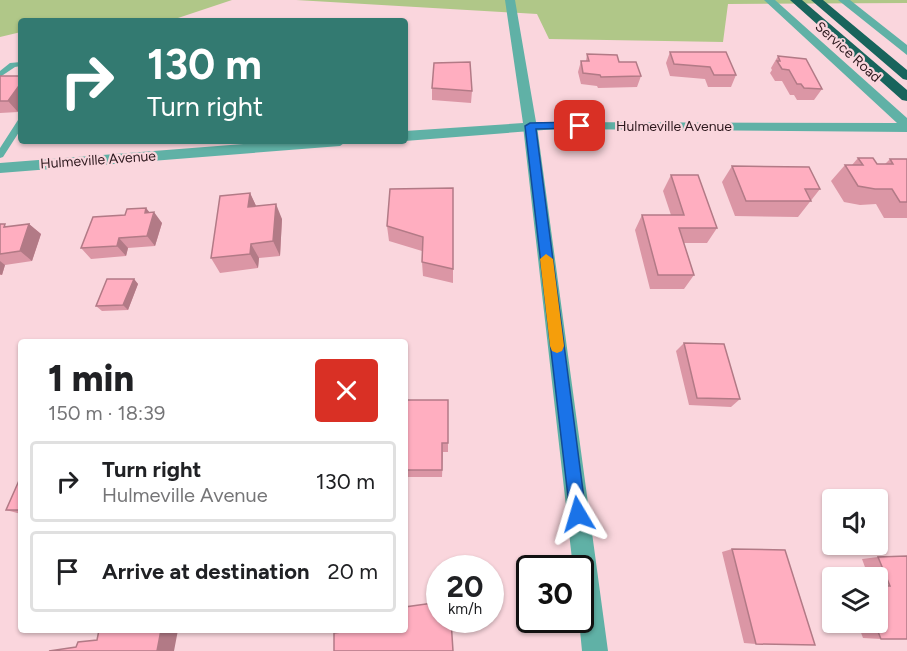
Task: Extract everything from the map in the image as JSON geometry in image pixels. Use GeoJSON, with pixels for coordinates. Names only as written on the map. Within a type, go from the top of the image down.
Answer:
{"type":"FeatureCollection","features":[{"type":"Feature","properties":{"kind":"highway"},"geometry":{"type":"LineString","coordinates":[[795,0],[907,97]]}},
{"type":"Feature","properties":{"kind":"highway"},"geometry":{"type":"LineString","coordinates":[[816,0],[907,76]]}},
{"type":"Feature","properties":{"kind":"street"},"geometry":{"type":"LineString","coordinates":[[510,0],[530,126],[595,651]]}},
{"type":"Feature","properties":{"kind":"street","name":"Service Road"},"geometry":{"type":"LineString","coordinates":[[769,0],[907,127]]}},
{"type":"Feature","properties":{"kind":"street"},"geometry":{"type":"LineString","coordinates":[[843,0],[907,51]]}},
{"type":"Feature","properties":{"kind":"street","name":"Hulmeville Avenue"},"geometry":{"type":"LineString","coordinates":[[408,136],[530,126],[907,127]]}},
{"type":"Feature","properties":{"kind":"street","name":"Hulmeville Avenue"},"geometry":{"type":"LineString","coordinates":[[0,168],[302,144]]}},
{"type":"Feature","properties":{"kind":"lane"},"geometry":{"type":"LineString","coordinates":[[0,75],[18,65]]}},
{"type":"Feature","properties":{"kind":"lane"},"geometry":{"type":"LineString","coordinates":[[0,155],[18,127]]}},
{"type":"Feature","properties":{"kind":"green space"},"geometry":{"type":"Polygon","coordinates":[[[0,0],[232,0],[178,18],[18,18],[18,33],[0,37],[0,0]]]}},
{"type":"Feature","properties":{"kind":"green space"},"geometry":{"type":"Polygon","coordinates":[[[296,0],[907,0],[907,3],[728,4],[723,42],[549,39],[537,14],[296,0]]]}},
{"type":"Feature","properties":{"kind":"building"},"geometry":{"type":"Polygon","coordinates":[[[670,52],[726,52],[736,75],[714,75],[710,67],[674,64],[670,52]]]}},
{"type":"Feature","properties":{"kind":"building"},"geometry":{"type":"Polygon","coordinates":[[[587,54],[617,55],[619,62],[636,62],[641,76],[601,77],[583,73],[581,61],[589,61],[587,54]]]}},
{"type":"Feature","properties":{"kind":"building"},"geometry":{"type":"Polygon","coordinates":[[[778,56],[806,59],[822,89],[804,88],[801,84],[797,84],[789,70],[782,69],[777,61],[780,61],[778,56]]]}},
{"type":"Feature","properties":{"kind":"building"},"geometry":{"type":"Polygon","coordinates":[[[470,62],[472,91],[432,88],[434,63],[470,62]]]}},
{"type":"Feature","properties":{"kind":"building"},"geometry":{"type":"Polygon","coordinates":[[[0,76],[18,76],[18,87],[8,101],[0,101],[0,76]]]}},
{"type":"Feature","properties":{"kind":"building"},"geometry":{"type":"Polygon","coordinates":[[[858,158],[873,158],[877,164],[893,164],[890,159],[907,159],[907,202],[900,202],[892,189],[858,186],[845,165],[863,165],[858,158]]]}},
{"type":"Feature","properties":{"kind":"building"},"geometry":{"type":"Polygon","coordinates":[[[732,166],[809,167],[820,189],[805,189],[811,201],[746,201],[732,166]]]}},
{"type":"Feature","properties":{"kind":"building"},"geometry":{"type":"Polygon","coordinates":[[[671,175],[698,175],[717,228],[679,228],[694,275],[658,275],[642,215],[684,215],[671,175]]]}},
{"type":"Feature","properties":{"kind":"building"},"geometry":{"type":"Polygon","coordinates":[[[453,188],[453,269],[422,262],[423,237],[387,226],[390,189],[453,188]]]}},
{"type":"Feature","properties":{"kind":"building"},"geometry":{"type":"Polygon","coordinates":[[[250,193],[248,207],[276,204],[273,241],[251,244],[250,254],[211,258],[220,196],[250,193]]]}},
{"type":"Feature","properties":{"kind":"building"},"geometry":{"type":"Polygon","coordinates":[[[146,208],[145,213],[154,212],[147,236],[119,238],[117,246],[81,248],[93,217],[125,215],[127,209],[146,208]]]}},
{"type":"Feature","properties":{"kind":"building"},"geometry":{"type":"Polygon","coordinates":[[[0,224],[5,224],[4,227],[29,224],[20,251],[0,254],[0,224]]]}},
{"type":"Feature","properties":{"kind":"building"},"geometry":{"type":"Polygon","coordinates":[[[107,279],[134,279],[123,305],[96,306],[107,279]]]}},
{"type":"Feature","properties":{"kind":"building"},"geometry":{"type":"Polygon","coordinates":[[[684,343],[724,344],[740,399],[697,398],[684,343]]]}},
{"type":"Feature","properties":{"kind":"building"},"geometry":{"type":"Polygon","coordinates":[[[408,400],[448,400],[448,443],[442,443],[442,470],[408,470],[408,400]]]}},
{"type":"Feature","properties":{"kind":"building"},"geometry":{"type":"Polygon","coordinates":[[[18,483],[18,510],[6,510],[18,483]]]}},
{"type":"Feature","properties":{"kind":"building"},"geometry":{"type":"Polygon","coordinates":[[[732,549],[785,550],[815,645],[756,644],[732,549]]]}},
{"type":"Feature","properties":{"kind":"building"},"geometry":{"type":"Polygon","coordinates":[[[907,556],[907,639],[881,639],[879,633],[888,633],[888,586],[890,586],[888,567],[882,567],[878,557],[907,556]]]}},
{"type":"Feature","properties":{"kind":"building"},"geometry":{"type":"Polygon","coordinates":[[[426,604],[426,633],[452,633],[453,651],[334,651],[334,633],[408,633],[408,607],[426,604]]]}},
{"type":"Feature","properties":{"kind":"building"},"geometry":{"type":"Polygon","coordinates":[[[98,633],[160,633],[157,651],[49,651],[76,647],[78,642],[97,640],[98,633]]]}},
{"type":"Feature","properties":{"kind":"slow traffic"},"geometry":{"type":"LineString","coordinates":[[546,259],[557,346]]}},
{"type":"Feature","properties":{"kind":"route"},"geometry":{"type":"LineString","coordinates":[[578,514],[530,126],[580,126]]}}]}
